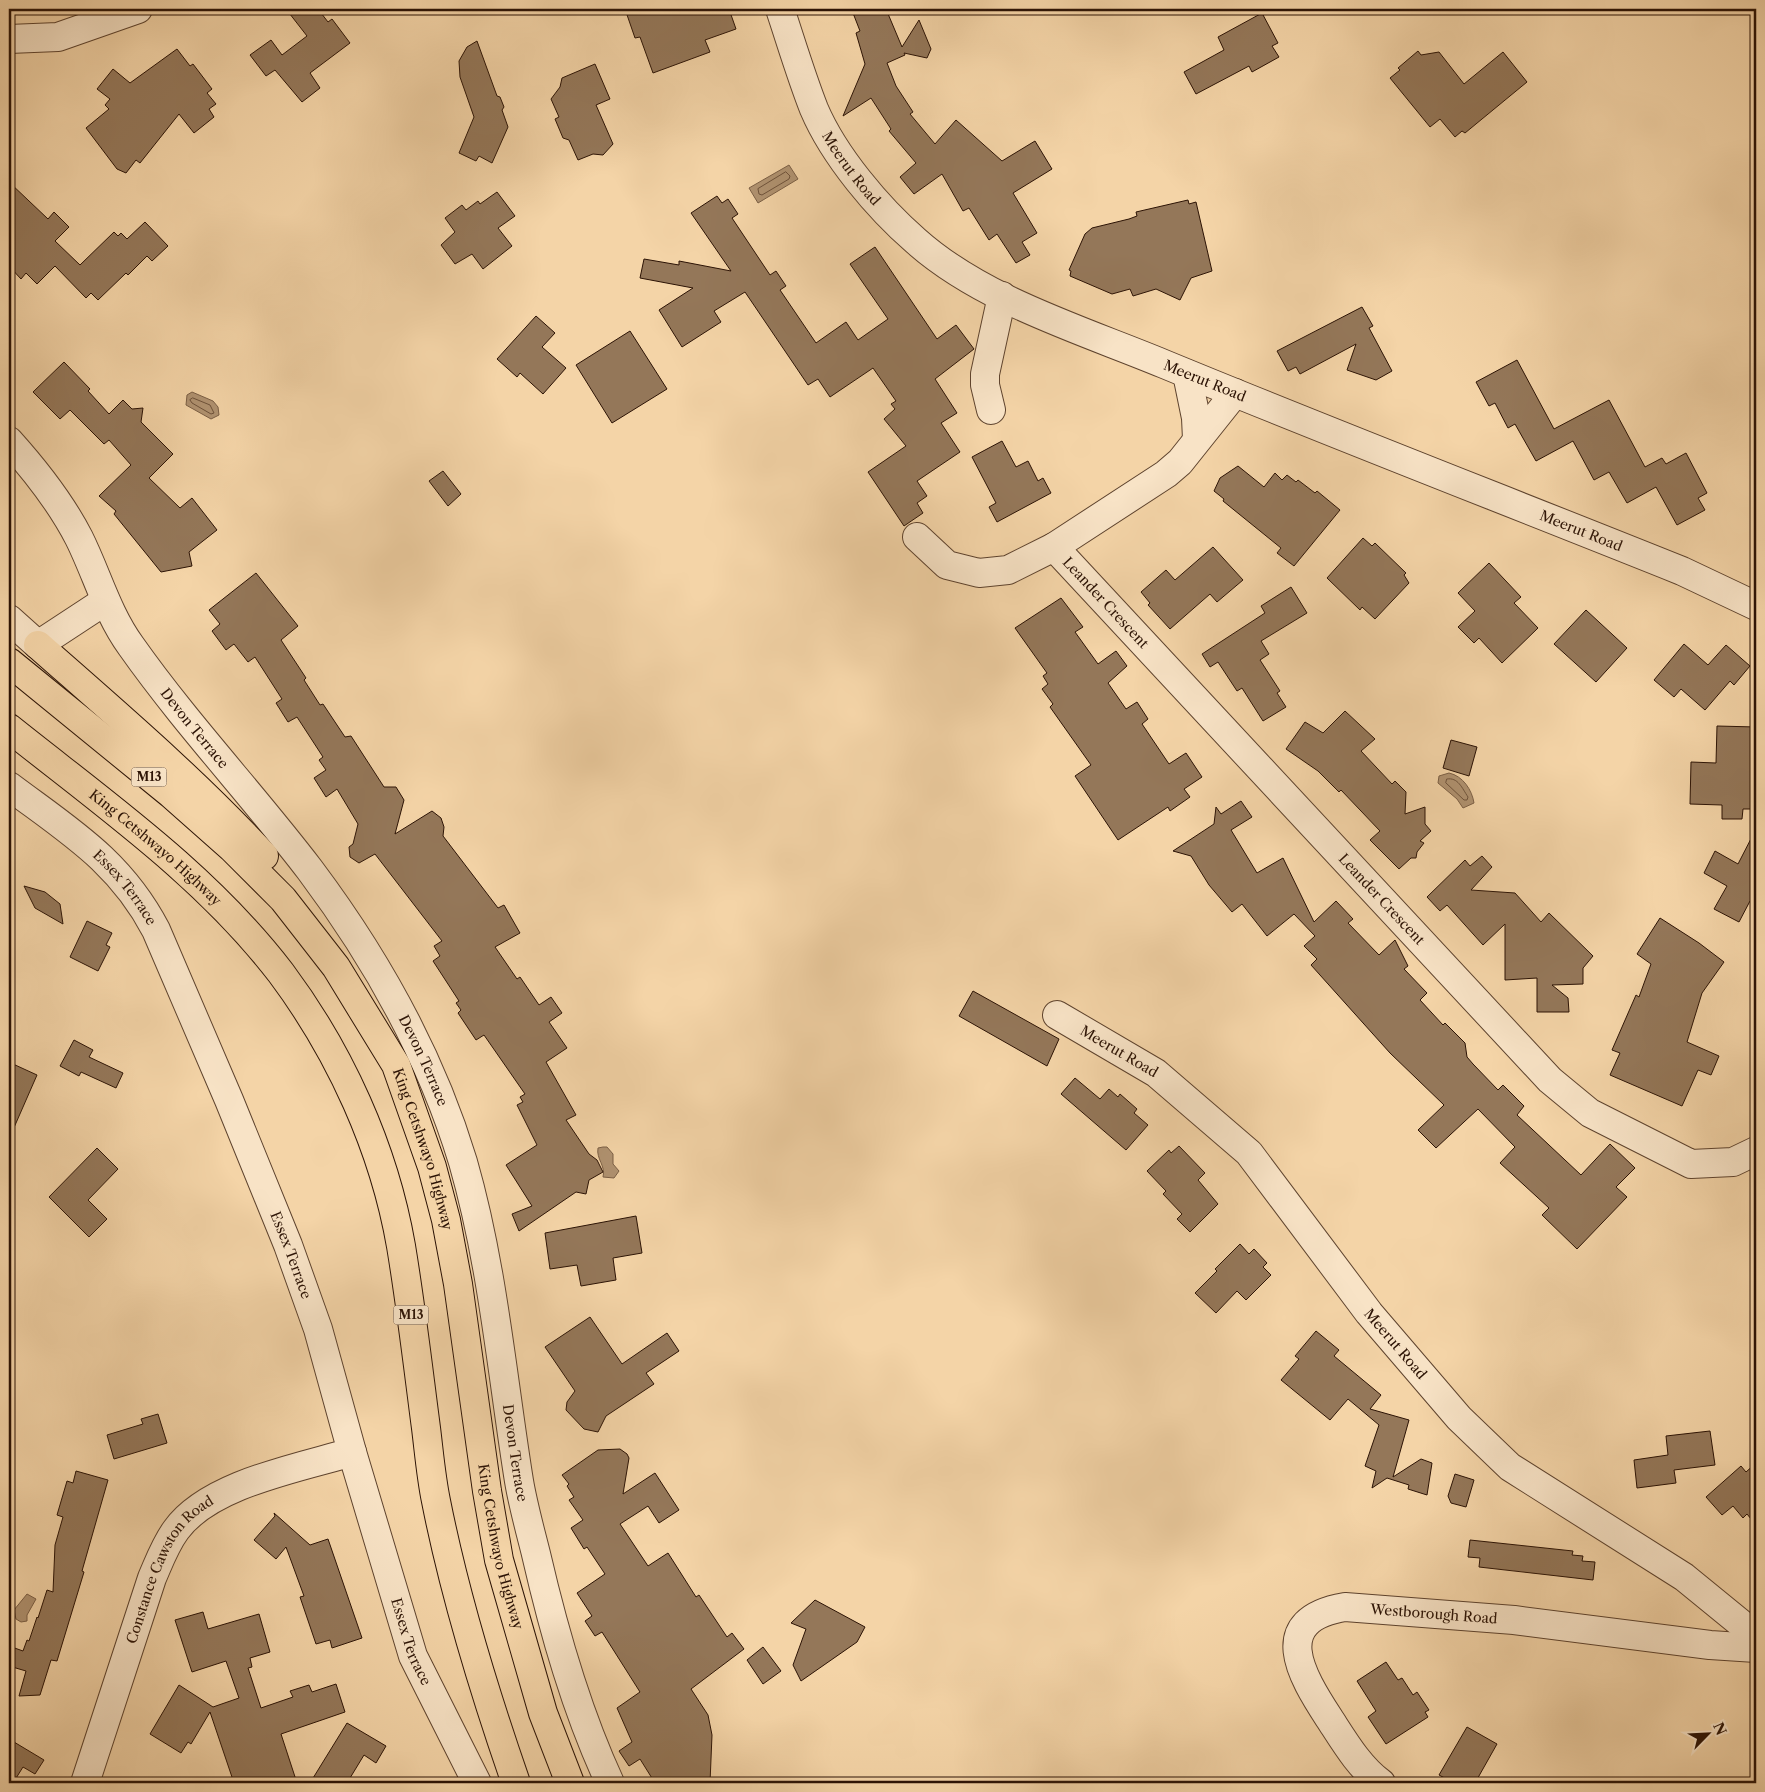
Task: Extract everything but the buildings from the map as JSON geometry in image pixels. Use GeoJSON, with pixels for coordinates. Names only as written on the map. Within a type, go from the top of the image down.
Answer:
{"type":"FeatureCollection","features":[{"type":"Feature","properties":{"kind":"highway"},"geometry":{"type":"LineString","coordinates":[[38,645],[139,734],[236,825],[300,895],[328,933],[359,985],[373,1012],[386,1047]]}},
{"type":"Feature","properties":{"kind":"highway","name":"King Cetshwayo Highway"},"geometry":{"type":"LineString","coordinates":[[9,662],[171,794],[232,848],[284,899],[336,967],[396,1066],[432,1167],[446,1220],[499,1560],[543,1712],[570,1783]]}},
{"type":"Feature","properties":{"kind":"highway","name":"King Cetshwayo Highway"},"geometry":{"type":"LineString","coordinates":[[9,728],[153,842],[207,891],[245,930],[281,974],[314,1021],[340,1067],[364,1118],[381,1168],[400,1242],[435,1498],[472,1648],[516,1783]]}},
{"type":"Feature","properties":{"kind":"street"},"geometry":{"type":"LineString","coordinates":[[9,39],[58,37],[138,9]]}},
{"type":"Feature","properties":{"kind":"street","name":"Meerut Road"},"geometry":{"type":"LineString","coordinates":[[780,9],[815,110],[827,134],[861,182],[898,225],[942,263],[1002,296],[1084,332],[1682,571],[1756,606]]}},
{"type":"Feature","properties":{"kind":"street"},"geometry":{"type":"LineString","coordinates":[[991,410],[985,385],[985,374],[1002,296]]}},
{"type":"Feature","properties":{"kind":"street"},"geometry":{"type":"LineString","coordinates":[[1187,374],[1196,418],[1197,439]]}},
{"type":"Feature","properties":{"kind":"street","name":"Leander Crescent"},"geometry":{"type":"LineString","coordinates":[[917,537],[947,565],[978,573],[1008,570],[1054,547],[1166,474],[1180,462],[1235,393]]}},
{"type":"Feature","properties":{"kind":"street","name":"Devon Terrace"},"geometry":{"type":"LineString","coordinates":[[9,441],[42,477],[65,513],[81,541],[105,601],[130,645],[311,872],[367,954],[407,1024],[438,1090],[463,1163],[486,1258],[520,1486],[549,1608],[589,1739],[610,1783]]}},
{"type":"Feature","properties":{"kind":"street","name":"Leander Crescent"},"geometry":{"type":"LineString","coordinates":[[1054,547],[1550,1080],[1590,1113],[1690,1164],[1733,1162],[1756,1151]]}},
{"type":"Feature","properties":{"kind":"street"},"geometry":{"type":"LineString","coordinates":[[9,619],[38,645],[105,601]]}},
{"type":"Feature","properties":{"kind":"street","name":"Essex Terrace"},"geometry":{"type":"LineString","coordinates":[[9,786],[103,857],[142,903],[149,917],[229,1100],[288,1244],[318,1329],[352,1452],[413,1656],[477,1783]]}},
{"type":"Feature","properties":{"kind":"street","name":"Meerut Road"},"geometry":{"type":"LineString","coordinates":[[1057,1015],[1156,1073],[1249,1152],[1370,1313],[1459,1418],[1510,1467],[1684,1577],[1744,1626],[1755,1648]]}},
{"type":"Feature","properties":{"kind":"street","name":"Constance Cawston Road"},"geometry":{"type":"LineString","coordinates":[[84,1783],[152,1578],[166,1546],[177,1529],[205,1502],[236,1487],[352,1452]]}},
{"type":"Feature","properties":{"kind":"street","name":"Westborough Road"},"geometry":{"type":"LineString","coordinates":[[1381,1783],[1370,1775],[1344,1741],[1309,1686],[1298,1661],[1297,1644],[1303,1628],[1314,1617],[1326,1610],[1345,1607],[1514,1620],[1710,1645],[1755,1648]]}},
{"type":"Feature","properties":{"kind":"water"},"geometry":{"type":"Polygon","coordinates":[[[789,165],[798,179],[758,203],[749,188],[789,165]]]}},
{"type":"Feature","properties":{"kind":"water"},"geometry":{"type":"Polygon","coordinates":[[[192,392],[213,401],[218,407],[219,415],[211,419],[186,405],[187,395],[192,392]]]}},
{"type":"Feature","properties":{"kind":"water"},"geometry":{"type":"Polygon","coordinates":[[[1449,773],[1463,780],[1471,793],[1474,803],[1463,808],[1457,799],[1438,783],[1439,776],[1449,773]]]}},
{"type":"Feature","properties":{"kind":"water"},"geometry":{"type":"Polygon","coordinates":[[[607,1147],[613,1154],[613,1164],[619,1171],[614,1178],[603,1177],[604,1173],[598,1156],[598,1148],[607,1147]]]}},
{"type":"Feature","properties":{"kind":"water"},"geometry":{"type":"Polygon","coordinates":[[[27,1594],[36,1599],[27,1615],[27,1621],[21,1622],[16,1619],[14,1610],[27,1594]]]}}]}
